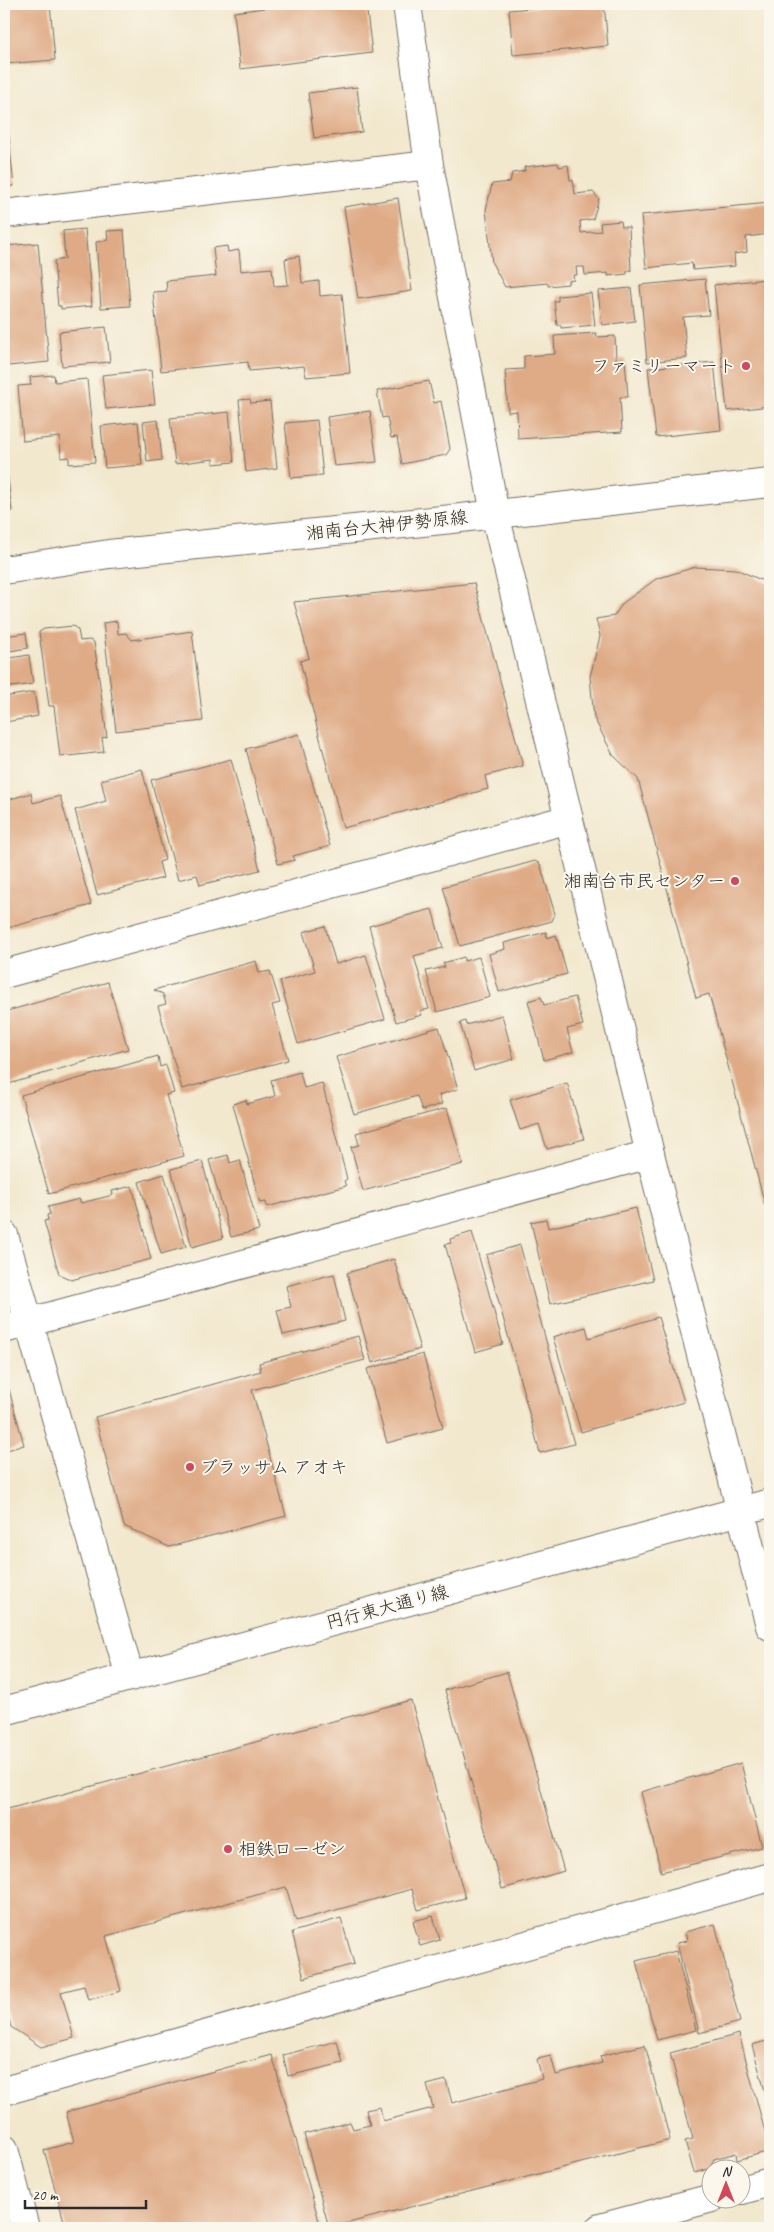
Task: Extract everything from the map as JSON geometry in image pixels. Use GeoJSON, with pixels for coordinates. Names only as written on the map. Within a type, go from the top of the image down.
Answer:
{"type":"FeatureCollection","features":[{"type":"Feature","properties":{"kind":"street"},"geometry":{"type":"LineString","coordinates":[[407,4],[429,165],[495,514],[650,1154],[770,1626]]}},
{"type":"Feature","properties":{"kind":"street"},"geometry":{"type":"LineString","coordinates":[[4,214],[429,165]]}},
{"type":"Feature","properties":{"kind":"street","name":"湘南台大神伊勢原線"},"geometry":{"type":"LineString","coordinates":[[4,570],[109,554],[770,483]]}},
{"type":"Feature","properties":{"kind":"street"},"geometry":{"type":"LineString","coordinates":[[4,974],[569,819]]}},
{"type":"Feature","properties":{"kind":"street"},"geometry":{"type":"LineString","coordinates":[[16,1325],[650,1154]]}},
{"type":"Feature","properties":{"kind":"street"},"geometry":{"type":"LineString","coordinates":[[4,1235],[16,1325],[130,1677]]}},
{"type":"Feature","properties":{"kind":"street","name":"円行東大通り線"},"geometry":{"type":"LineString","coordinates":[[4,1711],[770,1503]]}},
{"type":"Feature","properties":{"kind":"street"},"geometry":{"type":"LineString","coordinates":[[4,2091],[770,1877]]}},
{"type":"Feature","properties":{"kind":"street"},"geometry":{"type":"LineString","coordinates":[[4,2149],[25,2228]]}},
{"type":"Feature","properties":{"kind":"street"},"geometry":{"type":"LineString","coordinates":[[752,2187],[770,2182]]}},
{"type":"Feature","properties":{"kind":"street"},"geometry":{"type":"LineString","coordinates":[[600,2228],[702,2201]]}},
{"type":"Feature","properties":{"kind":"building"},"geometry":{"type":"Polygon","coordinates":[[[4,4],[50,4],[55,60],[4,64],[4,4]]]}},
{"type":"Feature","properties":{"kind":"building"},"geometry":{"type":"Polygon","coordinates":[[[264,4],[366,4],[372,53],[240,69],[234,12],[264,8],[264,4]]]}},
{"type":"Feature","properties":{"kind":"building"},"geometry":{"type":"Polygon","coordinates":[[[572,4],[604,4],[608,46],[513,55],[509,10],[572,4]]]}},
{"type":"Feature","properties":{"kind":"building"},"geometry":{"type":"Polygon","coordinates":[[[357,87],[362,132],[314,138],[308,93],[357,87]]]}},
{"type":"Feature","properties":{"kind":"building"},"geometry":{"type":"Polygon","coordinates":[[[4,110],[6,110],[14,186],[4,187],[4,110]]]}},
{"type":"Feature","properties":{"kind":"building"},"geometry":{"type":"Polygon","coordinates":[[[558,163],[559,167],[568,165],[570,180],[573,180],[575,194],[593,192],[599,199],[593,219],[580,221],[581,233],[601,231],[600,223],[621,221],[622,227],[629,227],[631,271],[627,271],[627,274],[608,276],[608,273],[585,275],[584,267],[576,267],[577,275],[573,275],[574,280],[568,281],[568,284],[548,286],[548,283],[505,287],[492,263],[486,210],[492,184],[510,182],[512,173],[525,171],[524,167],[558,163]]]}},
{"type":"Feature","properties":{"kind":"building"},"geometry":{"type":"Polygon","coordinates":[[[398,198],[412,291],[358,299],[344,207],[398,198]]]}},
{"type":"Feature","properties":{"kind":"building"},"geometry":{"type":"Polygon","coordinates":[[[770,203],[770,234],[746,237],[747,252],[734,254],[735,266],[693,270],[692,263],[646,268],[641,215],[770,203]]]}},
{"type":"Feature","properties":{"kind":"building"},"geometry":{"type":"Polygon","coordinates":[[[85,229],[92,306],[61,309],[61,306],[58,306],[54,261],[65,259],[63,231],[85,229]]]}},
{"type":"Feature","properties":{"kind":"building"},"geometry":{"type":"Polygon","coordinates":[[[124,230],[130,306],[101,308],[96,242],[108,240],[107,231],[124,230]]]}},
{"type":"Feature","properties":{"kind":"building"},"geometry":{"type":"Polygon","coordinates":[[[38,243],[49,362],[8,366],[4,318],[4,246],[38,243]]]}},
{"type":"Feature","properties":{"kind":"building"},"geometry":{"type":"Polygon","coordinates":[[[227,246],[228,252],[239,250],[241,271],[272,268],[274,286],[288,285],[285,259],[299,256],[302,283],[319,281],[320,296],[342,294],[350,373],[306,377],[304,366],[249,371],[248,362],[161,371],[153,292],[167,291],[166,281],[216,276],[213,248],[227,246]]]}},
{"type":"Feature","properties":{"kind":"building"},"geometry":{"type":"Polygon","coordinates":[[[705,279],[709,315],[683,317],[687,358],[647,362],[640,285],[705,279]]]}},
{"type":"Feature","properties":{"kind":"building","name":"ファミリーマート"},"geometry":{"type":"Polygon","coordinates":[[[765,279],[770,327],[770,406],[727,411],[714,285],[765,279]]]}},
{"type":"Feature","properties":{"kind":"building"},"geometry":{"type":"Polygon","coordinates":[[[631,288],[635,321],[602,325],[598,291],[631,288]]]}},
{"type":"Feature","properties":{"kind":"building"},"geometry":{"type":"Polygon","coordinates":[[[591,293],[595,325],[561,328],[561,325],[557,325],[554,301],[558,301],[558,296],[591,293]]]}},
{"type":"Feature","properties":{"kind":"building"},"geometry":{"type":"Polygon","coordinates":[[[106,327],[110,362],[62,366],[59,332],[106,327]]]}},
{"type":"Feature","properties":{"kind":"building"},"geometry":{"type":"Polygon","coordinates":[[[596,333],[597,337],[615,336],[616,359],[625,359],[628,397],[620,397],[622,432],[518,439],[517,411],[508,412],[505,370],[524,369],[524,356],[555,354],[554,336],[596,333]]]}},
{"type":"Feature","properties":{"kind":"building"},"geometry":{"type":"Polygon","coordinates":[[[714,362],[721,430],[656,437],[648,368],[714,362]]]}},
{"type":"Feature","properties":{"kind":"building"},"geometry":{"type":"Polygon","coordinates":[[[151,370],[155,404],[106,409],[102,375],[151,370]]]}},
{"type":"Feature","properties":{"kind":"building"},"geometry":{"type":"Polygon","coordinates":[[[54,375],[55,382],[87,379],[95,462],[69,464],[69,457],[61,458],[60,437],[23,441],[18,386],[31,385],[30,377],[54,375]]]}},
{"type":"Feature","properties":{"kind":"building"},"geometry":{"type":"Polygon","coordinates":[[[429,381],[434,403],[441,401],[450,449],[446,455],[402,464],[397,437],[391,438],[387,417],[382,418],[377,391],[429,381]]]}},
{"type":"Feature","properties":{"kind":"building"},"geometry":{"type":"Polygon","coordinates":[[[250,399],[251,403],[270,401],[277,468],[246,472],[239,400],[250,399]]]}},
{"type":"Feature","properties":{"kind":"building"},"geometry":{"type":"Polygon","coordinates":[[[370,411],[377,462],[334,466],[327,417],[370,411]]]}},
{"type":"Feature","properties":{"kind":"building"},"geometry":{"type":"Polygon","coordinates":[[[229,412],[234,462],[213,464],[213,459],[175,464],[170,418],[229,412]]]}},
{"type":"Feature","properties":{"kind":"building"},"geometry":{"type":"Polygon","coordinates":[[[158,420],[162,460],[147,462],[143,422],[158,420]]]}},
{"type":"Feature","properties":{"kind":"building"},"geometry":{"type":"Polygon","coordinates":[[[317,420],[323,475],[291,478],[285,423],[317,420]]]}},
{"type":"Feature","properties":{"kind":"building"},"geometry":{"type":"Polygon","coordinates":[[[138,422],[142,465],[105,468],[101,426],[138,422]]]}},
{"type":"Feature","properties":{"kind":"building"},"geometry":{"type":"Polygon","coordinates":[[[4,446],[12,511],[4,512],[4,446]]]}},
{"type":"Feature","properties":{"kind":"building"},"geometry":{"type":"Polygon","coordinates":[[[695,567],[736,569],[770,584],[770,1204],[765,1205],[709,994],[696,998],[638,779],[613,755],[594,718],[590,677],[600,636],[596,619],[614,616],[623,603],[656,579],[695,567]]]}},
{"type":"Feature","properties":{"kind":"building"},"geometry":{"type":"Polygon","coordinates":[[[474,583],[523,766],[485,776],[488,789],[343,828],[300,661],[309,658],[294,602],[474,583]]]}},
{"type":"Feature","properties":{"kind":"building"},"geometry":{"type":"Polygon","coordinates":[[[117,621],[118,634],[126,633],[132,640],[192,631],[203,721],[116,731],[103,623],[117,621]]]}},
{"type":"Feature","properties":{"kind":"building"},"geometry":{"type":"Polygon","coordinates":[[[73,626],[78,630],[80,641],[89,640],[94,642],[107,737],[102,738],[104,752],[60,757],[54,706],[49,706],[39,632],[44,629],[73,626]]]}},
{"type":"Feature","properties":{"kind":"building"},"geometry":{"type":"Polygon","coordinates":[[[26,633],[28,648],[4,652],[4,636],[26,633]]]}},
{"type":"Feature","properties":{"kind":"building"},"geometry":{"type":"Polygon","coordinates":[[[29,655],[33,684],[4,688],[4,659],[29,655]]]}},
{"type":"Feature","properties":{"kind":"building"},"geometry":{"type":"Polygon","coordinates":[[[34,692],[38,716],[6,722],[4,697],[34,692]]]}},
{"type":"Feature","properties":{"kind":"building"},"geometry":{"type":"Polygon","coordinates":[[[299,734],[330,846],[293,856],[295,860],[278,864],[246,749],[299,734]]]}},
{"type":"Feature","properties":{"kind":"building"},"geometry":{"type":"Polygon","coordinates":[[[231,759],[260,870],[200,885],[197,875],[178,880],[151,780],[231,759]]]}},
{"type":"Feature","properties":{"kind":"building"},"geometry":{"type":"Polygon","coordinates":[[[142,769],[165,860],[159,862],[163,878],[97,895],[75,810],[106,801],[101,780],[142,769]]]}},
{"type":"Feature","properties":{"kind":"building"},"geometry":{"type":"Polygon","coordinates":[[[31,793],[33,803],[60,796],[91,905],[4,929],[4,801],[31,793]]]}},
{"type":"Feature","properties":{"kind":"building"},"geometry":{"type":"Polygon","coordinates":[[[535,861],[540,864],[555,914],[552,921],[460,946],[443,887],[535,861]]]}},
{"type":"Feature","properties":{"kind":"building"},"geometry":{"type":"Polygon","coordinates":[[[432,909],[443,948],[414,956],[429,1009],[420,1011],[422,1015],[396,1022],[369,926],[432,909]]]}},
{"type":"Feature","properties":{"kind":"building"},"geometry":{"type":"Polygon","coordinates":[[[325,926],[336,964],[366,955],[385,1019],[298,1044],[280,981],[315,971],[303,932],[325,926]]]}},
{"type":"Feature","properties":{"kind":"building"},"geometry":{"type":"Polygon","coordinates":[[[546,932],[547,938],[556,935],[567,974],[499,992],[489,954],[505,949],[504,943],[546,932]]]}},
{"type":"Feature","properties":{"kind":"building"},"geometry":{"type":"Polygon","coordinates":[[[464,957],[464,961],[479,957],[490,997],[437,1012],[426,971],[445,967],[443,963],[464,957]]]}},
{"type":"Feature","properties":{"kind":"building"},"geometry":{"type":"Polygon","coordinates":[[[256,961],[259,973],[270,971],[280,1003],[272,1005],[288,1060],[182,1089],[158,1006],[166,1004],[163,994],[154,990],[256,961]]]}},
{"type":"Feature","properties":{"kind":"building"},"geometry":{"type":"Polygon","coordinates":[[[108,982],[128,1049],[5,1085],[4,1012],[108,982]]]}},
{"type":"Feature","properties":{"kind":"building"},"geometry":{"type":"Polygon","coordinates":[[[541,997],[544,1005],[575,997],[583,1025],[567,1029],[573,1052],[544,1060],[528,1001],[541,997]]]}},
{"type":"Feature","properties":{"kind":"building"},"geometry":{"type":"Polygon","coordinates":[[[502,1015],[514,1059],[474,1071],[460,1023],[465,1021],[466,1025],[502,1015]]]}},
{"type":"Feature","properties":{"kind":"building"},"geometry":{"type":"Polygon","coordinates":[[[439,1027],[458,1089],[439,1095],[442,1104],[422,1110],[417,1096],[354,1114],[336,1057],[439,1027]]]}},
{"type":"Feature","properties":{"kind":"building"},"geometry":{"type":"Polygon","coordinates":[[[158,1056],[160,1067],[166,1065],[174,1093],[166,1095],[184,1156],[49,1194],[21,1095],[158,1056]]]}},
{"type":"Feature","properties":{"kind":"building"},"geometry":{"type":"Polygon","coordinates":[[[300,1072],[304,1088],[322,1083],[347,1179],[344,1181],[346,1186],[267,1207],[266,1202],[260,1203],[233,1104],[246,1100],[247,1104],[275,1096],[271,1080],[300,1072]]]}},
{"type":"Feature","properties":{"kind":"building"},"geometry":{"type":"Polygon","coordinates":[[[567,1083],[584,1139],[547,1149],[539,1124],[520,1130],[510,1100],[567,1083]]]}},
{"type":"Feature","properties":{"kind":"building"},"geometry":{"type":"Polygon","coordinates":[[[447,1108],[463,1164],[363,1191],[351,1147],[359,1145],[356,1133],[447,1108]]]}},
{"type":"Feature","properties":{"kind":"building"},"geometry":{"type":"Polygon","coordinates":[[[228,1155],[230,1163],[240,1160],[259,1230],[231,1237],[209,1160],[228,1155]]]}},
{"type":"Feature","properties":{"kind":"building"},"geometry":{"type":"Polygon","coordinates":[[[202,1161],[223,1238],[192,1247],[171,1169],[202,1161]]]}},
{"type":"Feature","properties":{"kind":"building"},"geometry":{"type":"Polygon","coordinates":[[[164,1174],[186,1247],[161,1254],[139,1182],[164,1174]]]}},
{"type":"Feature","properties":{"kind":"building"},"geometry":{"type":"Polygon","coordinates":[[[132,1186],[151,1259],[71,1280],[59,1274],[44,1221],[48,1220],[47,1215],[50,1214],[48,1207],[79,1199],[81,1203],[113,1195],[112,1191],[132,1186]]]}},
{"type":"Feature","properties":{"kind":"building"},"geometry":{"type":"Polygon","coordinates":[[[636,1208],[653,1280],[550,1304],[531,1222],[546,1219],[548,1228],[636,1208]]]}},
{"type":"Feature","properties":{"kind":"building"},"geometry":{"type":"Polygon","coordinates":[[[472,1232],[503,1344],[475,1352],[445,1244],[451,1243],[450,1239],[472,1232]]]}},
{"type":"Feature","properties":{"kind":"building"},"geometry":{"type":"Polygon","coordinates":[[[520,1245],[574,1444],[540,1453],[486,1255],[520,1245]]]}},
{"type":"Feature","properties":{"kind":"building"},"geometry":{"type":"Polygon","coordinates":[[[394,1259],[420,1349],[372,1363],[347,1273],[394,1259]]]}},
{"type":"Feature","properties":{"kind":"building"},"geometry":{"type":"Polygon","coordinates":[[[334,1274],[345,1321],[283,1335],[277,1310],[291,1307],[286,1286],[334,1274]]]}},
{"type":"Feature","properties":{"kind":"building"},"geometry":{"type":"Polygon","coordinates":[[[658,1317],[684,1402],[581,1432],[553,1337],[586,1327],[589,1338],[658,1317]]]}},
{"type":"Feature","properties":{"kind":"building"},"geometry":{"type":"Polygon","coordinates":[[[358,1336],[365,1360],[252,1390],[286,1516],[169,1547],[124,1526],[95,1417],[261,1371],[259,1363],[358,1336]]]}},
{"type":"Feature","properties":{"kind":"building"},"geometry":{"type":"Polygon","coordinates":[[[423,1354],[443,1428],[387,1443],[367,1369],[423,1354]]]}},
{"type":"Feature","properties":{"kind":"building"},"geometry":{"type":"Polygon","coordinates":[[[4,1371],[24,1445],[4,1451],[4,1371]]]}},
{"type":"Feature","properties":{"kind":"building"},"geometry":{"type":"Polygon","coordinates":[[[507,1672],[564,1871],[502,1889],[445,1690],[507,1672]]]}},
{"type":"Feature","properties":{"kind":"building","name":"相鉄ローゼン"},"geometry":{"type":"Polygon","coordinates":[[[411,1700],[465,1898],[418,1910],[412,1889],[296,1921],[286,1887],[106,1936],[121,1991],[88,2000],[84,1986],[61,1992],[74,2038],[41,2047],[11,2027],[4,2002],[4,1810],[411,1700]]]}},
{"type":"Feature","properties":{"kind":"building"},"geometry":{"type":"Polygon","coordinates":[[[741,1763],[762,1847],[661,1872],[641,1792],[741,1763]]]}},
{"type":"Feature","properties":{"kind":"building"},"geometry":{"type":"Polygon","coordinates":[[[433,1916],[440,1940],[420,1946],[413,1921],[433,1916]]]}},
{"type":"Feature","properties":{"kind":"building"},"geometry":{"type":"Polygon","coordinates":[[[341,1918],[354,1964],[304,1978],[292,1932],[341,1918]]]}},
{"type":"Feature","properties":{"kind":"building"},"geometry":{"type":"Polygon","coordinates":[[[715,1924],[740,2022],[699,2033],[677,1943],[687,1941],[685,1932],[715,1924]]]}},
{"type":"Feature","properties":{"kind":"building"},"geometry":{"type":"Polygon","coordinates":[[[676,1951],[696,2030],[657,2040],[636,1961],[676,1951]]]}},
{"type":"Feature","properties":{"kind":"building"},"geometry":{"type":"Polygon","coordinates":[[[739,2034],[770,2151],[737,2160],[736,2153],[714,2160],[702,2160],[702,2171],[694,2173],[685,2141],[693,2139],[670,2053],[739,2034]]]}},
{"type":"Feature","properties":{"kind":"building"},"geometry":{"type":"Polygon","coordinates":[[[770,2040],[770,2109],[752,2045],[770,2040]]]}},
{"type":"Feature","properties":{"kind":"building"},"geometry":{"type":"Polygon","coordinates":[[[337,2041],[343,2063],[288,2076],[283,2055],[337,2041]]]}},
{"type":"Feature","properties":{"kind":"building"},"geometry":{"type":"Polygon","coordinates":[[[645,2045],[670,2140],[329,2228],[304,2134],[350,2122],[353,2129],[370,2125],[366,2110],[380,2107],[383,2121],[433,2108],[427,2085],[446,2080],[452,2103],[542,2079],[537,2059],[551,2056],[556,2075],[602,2063],[600,2056],[645,2045]]]}},
{"type":"Feature","properties":{"kind":"building"},"geometry":{"type":"Polygon","coordinates":[[[272,2055],[321,2228],[66,2228],[44,2150],[74,2142],[66,2112],[272,2055]]]}},
{"type":"Feature","properties":{"kind":"place","name":"ファミリーマート"},"geometry":{"type":"Point","coordinates":[746,366]}},
{"type":"Feature","properties":{"kind":"place","name":"湘南台市民センター"},"geometry":{"type":"Point","coordinates":[735,881]}},
{"type":"Feature","properties":{"kind":"place","name":"ブラッサム アオキ"},"geometry":{"type":"Point","coordinates":[190,1467]}},
{"type":"Feature","properties":{"kind":"place","name":"相鉄ローゼン"},"geometry":{"type":"Point","coordinates":[228,1849]}}]}
